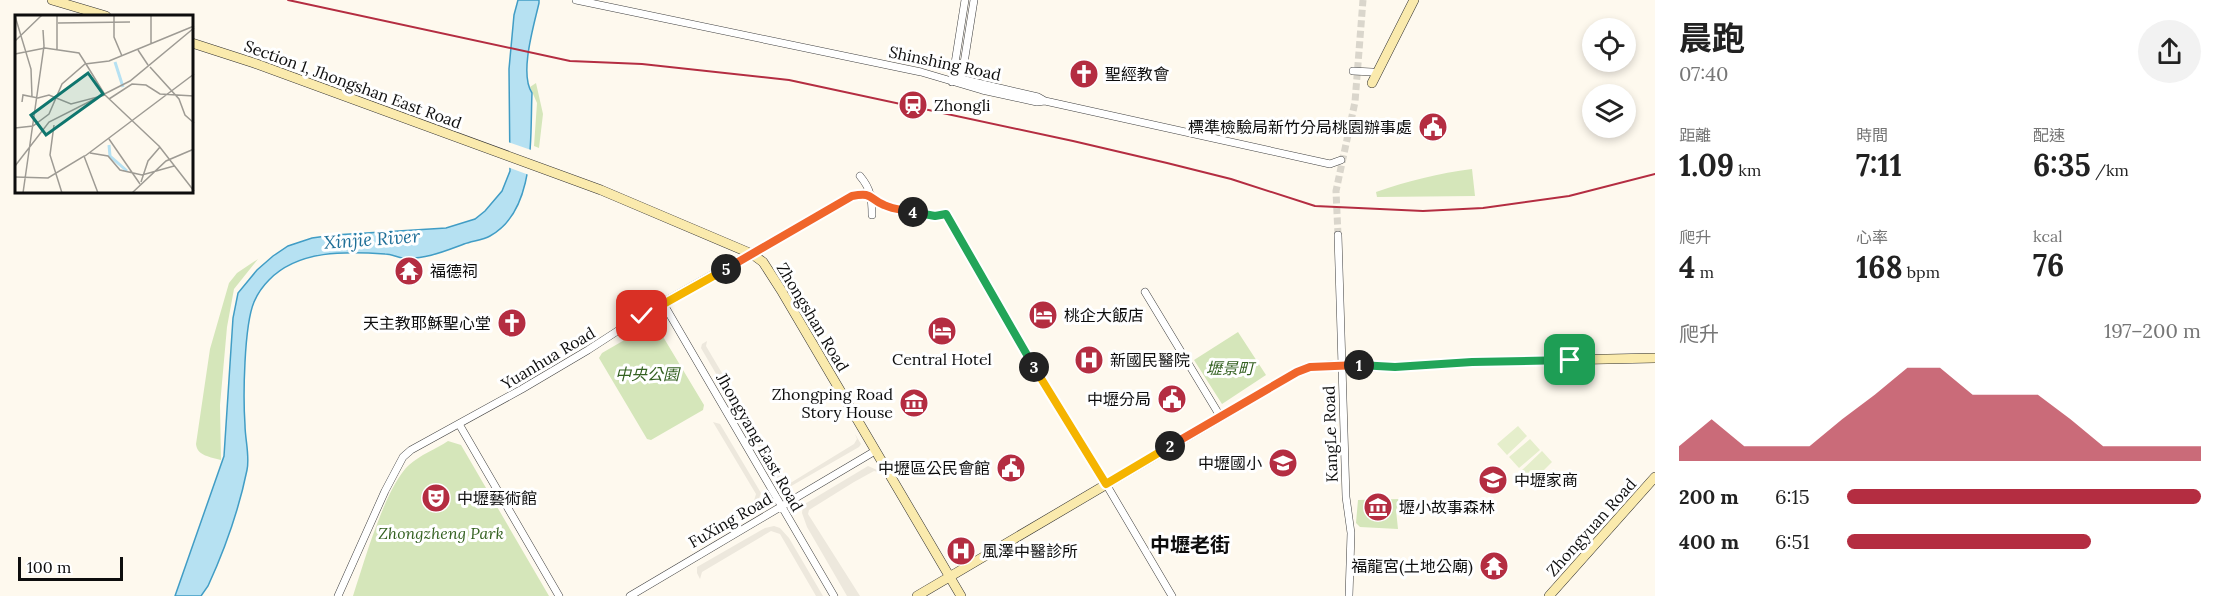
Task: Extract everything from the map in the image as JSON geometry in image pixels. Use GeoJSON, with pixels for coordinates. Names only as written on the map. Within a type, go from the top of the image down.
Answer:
{"type":"FeatureCollection","features":[{"type":"Feature","properties":{"kind":"main road"},"geometry":{"type":"LineString","coordinates":[[52,0],[103,15]]}},
{"type":"Feature","properties":{"kind":"main road"},"geometry":{"type":"LineString","coordinates":[[1372,83],[1414,0]]}},
{"type":"Feature","properties":{"kind":"main road","name":"Section 1, Jhongshan East Road"},"geometry":{"type":"LineString","coordinates":[[194,44],[254,63],[540,167]]}},
{"type":"Feature","properties":{"kind":"main road","name":"Zhongshan Road"},"geometry":{"type":"LineString","coordinates":[[540,167],[633,203],[752,254],[763,262],[961,596]]}},
{"type":"Feature","properties":{"kind":"main road"},"geometry":{"type":"LineString","coordinates":[[917,596],[1220,416],[1297,372],[1310,367],[1342,365],[1395,367],[1480,361],[1655,358]]}},
{"type":"Feature","properties":{"kind":"main road","name":"Zhongyuan Road"},"geometry":{"type":"LineString","coordinates":[[1549,596],[1655,477]]}},
{"type":"Feature","properties":{"kind":"street","name":"Shinshing Road"},"geometry":{"type":"LineString","coordinates":[[576,0],[921,72],[952,82],[961,82],[1037,102],[1041,99],[1330,164],[1341,160]]}},
{"type":"Feature","properties":{"kind":"street"},"geometry":{"type":"LineString","coordinates":[[952,82],[965,0]]}},
{"type":"Feature","properties":{"kind":"street"},"geometry":{"type":"LineString","coordinates":[[961,82],[974,0]]}},
{"type":"Feature","properties":{"kind":"street"},"geometry":{"type":"LineString","coordinates":[[1353,71],[1372,72]]}},
{"type":"Feature","properties":{"kind":"street"},"geometry":{"type":"LineString","coordinates":[[860,176],[868,185],[872,196],[872,215]]}},
{"type":"Feature","properties":{"kind":"street","name":"Yuanhua Road"},"geometry":{"type":"LineString","coordinates":[[339,596],[385,491],[403,457],[411,450],[852,196],[862,194],[872,196]]}},
{"type":"Feature","properties":{"kind":"street"},"geometry":{"type":"LineString","coordinates":[[872,196],[882,204],[893,208],[935,216],[946,214],[1029,360],[1172,596]]}},
{"type":"Feature","properties":{"kind":"street","name":"KangLe Road"},"geometry":{"type":"LineString","coordinates":[[1338,235],[1346,497],[1351,533],[1349,596]]}},
{"type":"Feature","properties":{"kind":"street"},"geometry":{"type":"LineString","coordinates":[[1145,292],[1220,416]]}},
{"type":"Feature","properties":{"kind":"street","name":"Jhongyang East Road"},"geometry":{"type":"LineString","coordinates":[[663,303],[834,596]]}},
{"type":"Feature","properties":{"kind":"street"},"geometry":{"type":"LineString","coordinates":[[459,424],[559,596]]}},
{"type":"Feature","properties":{"kind":"street","name":"FuXing Road"},"geometry":{"type":"LineString","coordinates":[[630,596],[875,451]]}},
{"type":"Feature","properties":{"kind":"green space"},"geometry":{"type":"Polygon","coordinates":[[[536,83],[543,114],[539,148],[534,146],[537,103],[530,87],[536,83]]]}},
{"type":"Feature","properties":{"kind":"green space"},"geometry":{"type":"Polygon","coordinates":[[[1472,169],[1475,196],[1377,197],[1376,192],[1400,184],[1472,169]]]}},
{"type":"Feature","properties":{"kind":"green space"},"geometry":{"type":"Polygon","coordinates":[[[258,259],[234,289],[227,327],[220,405],[221,460],[202,454],[196,444],[210,349],[229,283],[237,273],[258,259]]]}},
{"type":"Feature","properties":{"kind":"green space","name":"中央公園"},"geometry":{"type":"Polygon","coordinates":[[[652,324],[656,325],[704,405],[703,410],[651,440],[647,439],[599,358],[602,353],[652,324]]]}},
{"type":"Feature","properties":{"kind":"green space","name":"壢景町"},"geometry":{"type":"Polygon","coordinates":[[[1238,332],[1266,375],[1222,404],[1194,360],[1238,332]]]}},
{"type":"Feature","properties":{"kind":"green space"},"geometry":{"type":"Polygon","coordinates":[[[1518,426],[1527,436],[1507,455],[1497,444],[1518,426]]]}},
{"type":"Feature","properties":{"kind":"green space"},"geometry":{"type":"Polygon","coordinates":[[[1530,439],[1540,450],[1519,468],[1509,457],[1530,439]]]}},
{"type":"Feature","properties":{"kind":"green space","name":"Zhongzheng Park"},"geometry":{"type":"Polygon","coordinates":[[[448,441],[461,445],[549,596],[353,596],[376,526],[400,476],[413,461],[448,441]]]}},
{"type":"Feature","properties":{"kind":"green space"},"geometry":{"type":"Polygon","coordinates":[[[1542,451],[1552,462],[1532,482],[1521,471],[1542,451]]]}},
{"type":"Feature","properties":{"kind":"green space"},"geometry":{"type":"Polygon","coordinates":[[[1400,499],[1396,510],[1398,529],[1360,527],[1356,523],[1358,500],[1400,499]]]}},
{"type":"Feature","properties":{"kind":"shaded area"},"geometry":{"type":"Polygon","coordinates":[[[707,341],[706,346],[742,407],[748,408],[744,410],[736,408],[701,348],[702,344],[707,341]]]}},
{"type":"Feature","properties":{"kind":"shaded area"},"geometry":{"type":"Polygon","coordinates":[[[713,422],[720,424],[761,493],[756,507],[707,536],[702,531],[706,532],[753,504],[756,494],[713,422]]]}},
{"type":"Feature","properties":{"kind":"shaded area"},"geometry":{"type":"Polygon","coordinates":[[[751,423],[785,480],[792,482],[854,444],[857,439],[855,434],[861,444],[786,489],[781,486],[748,429],[751,423]]]}},
{"type":"Feature","properties":{"kind":"shaded area"},"geometry":{"type":"Polygon","coordinates":[[[868,466],[878,472],[874,471],[854,482],[809,510],[808,514],[860,596],[847,596],[807,527],[802,513],[803,505],[868,466]]]}},
{"type":"Feature","properties":{"kind":"shaded area"},"geometry":{"type":"Polygon","coordinates":[[[774,526],[780,528],[789,538],[823,596],[816,596],[780,534],[771,531],[702,572],[700,579],[697,567],[765,528],[774,526]]]}},
{"type":"Feature","properties":{"kind":"water","name":"Xinjie River"},"geometry":{"type":"Polygon","coordinates":[[[518,0],[539,0],[539,3],[527,62],[528,85],[532,93],[528,172],[516,209],[505,224],[490,236],[434,254],[419,258],[370,253],[323,255],[294,263],[267,282],[254,302],[248,327],[244,397],[248,465],[236,514],[214,572],[201,596],[175,596],[224,456],[233,318],[238,293],[257,270],[273,256],[288,246],[312,238],[446,228],[475,219],[485,211],[502,191],[510,171],[509,69],[514,15],[518,0]]]}},
{"type":"Feature","properties":{"kind":"pier"},"geometry":{"type":"Polygon","coordinates":[[[508,142],[534,151],[529,175],[507,167],[508,142]]]}},
{"type":"Feature","properties":{"kind":"tunnel"},"geometry":{"type":"LineString","coordinates":[[1338,235],[1336,191],[1355,102],[1363,0]]}},
{"type":"Feature","properties":{"kind":"railway"},"geometry":{"type":"LineString","coordinates":[[288,0],[570,61],[642,64],[789,80],[1167,163],[1231,179],[1315,206],[1423,211],[1483,208],[1569,196],[1655,174]]}},
{"type":"Feature","properties":{"kind":"place","name":"聖經教會"},"geometry":{"type":"Point","coordinates":[1084,74]}},
{"type":"Feature","properties":{"kind":"place","name":"Zhongli"},"geometry":{"type":"Point","coordinates":[913,105]}},
{"type":"Feature","properties":{"kind":"place","name":"標準檢驗局新竹分局桃園辦事處"},"geometry":{"type":"Point","coordinates":[1433,127]}},
{"type":"Feature","properties":{"kind":"place","name":"福德祠"},"geometry":{"type":"Point","coordinates":[409,271]}},
{"type":"Feature","properties":{"kind":"place","name":"桃企大飯店"},"geometry":{"type":"Point","coordinates":[1043,315]}},
{"type":"Feature","properties":{"kind":"place","name":"天主教耶穌聖心堂"},"geometry":{"type":"Point","coordinates":[512,323]}},
{"type":"Feature","properties":{"kind":"place","name":"Central Hotel"},"geometry":{"type":"Point","coordinates":[942,331]}},
{"type":"Feature","properties":{"kind":"place","name":"新國民醫院"},"geometry":{"type":"Point","coordinates":[1089,360]}},
{"type":"Feature","properties":{"kind":"place","name":"中壢分局"},"geometry":{"type":"Point","coordinates":[1172,399]}},
{"type":"Feature","properties":{"kind":"place","name":"Zhongping Road Story House"},"geometry":{"type":"Point","coordinates":[914,403]}},
{"type":"Feature","properties":{"kind":"place","name":"中壢國小"},"geometry":{"type":"Point","coordinates":[1283,463]}},
{"type":"Feature","properties":{"kind":"place","name":"中壢區公民會館"},"geometry":{"type":"Point","coordinates":[1011,468]}},
{"type":"Feature","properties":{"kind":"place","name":"中壢家商"},"geometry":{"type":"Point","coordinates":[1493,480]}},
{"type":"Feature","properties":{"kind":"place","name":"中壢藝術館"},"geometry":{"type":"Point","coordinates":[436,498]}},
{"type":"Feature","properties":{"kind":"place","name":"壢小故事森林"},"geometry":{"type":"Point","coordinates":[1378,507]}},
{"type":"Feature","properties":{"kind":"place","name":"風澤中醫診所"},"geometry":{"type":"Point","coordinates":[961,551]}},
{"type":"Feature","properties":{"kind":"place","name":"福龍宮(土地公廟)"},"geometry":{"type":"Point","coordinates":[1494,566]}},
{"type":"Feature","properties":{"kind":"district","name":"中壢老街"},"geometry":{"type":"Point","coordinates":[1190,544]}},
{"type":"Feature","properties":{"kind":"route"},"geometry":{"type":"LineString","coordinates":[[642,316],[852,196],[862,194],[872,196],[882,204],[893,208],[941,217],[946,214],[1029,360],[1106,484],[1220,416],[1297,372],[1310,367],[1342,365],[1395,367],[1516,360],[1570,360]]}}]}
